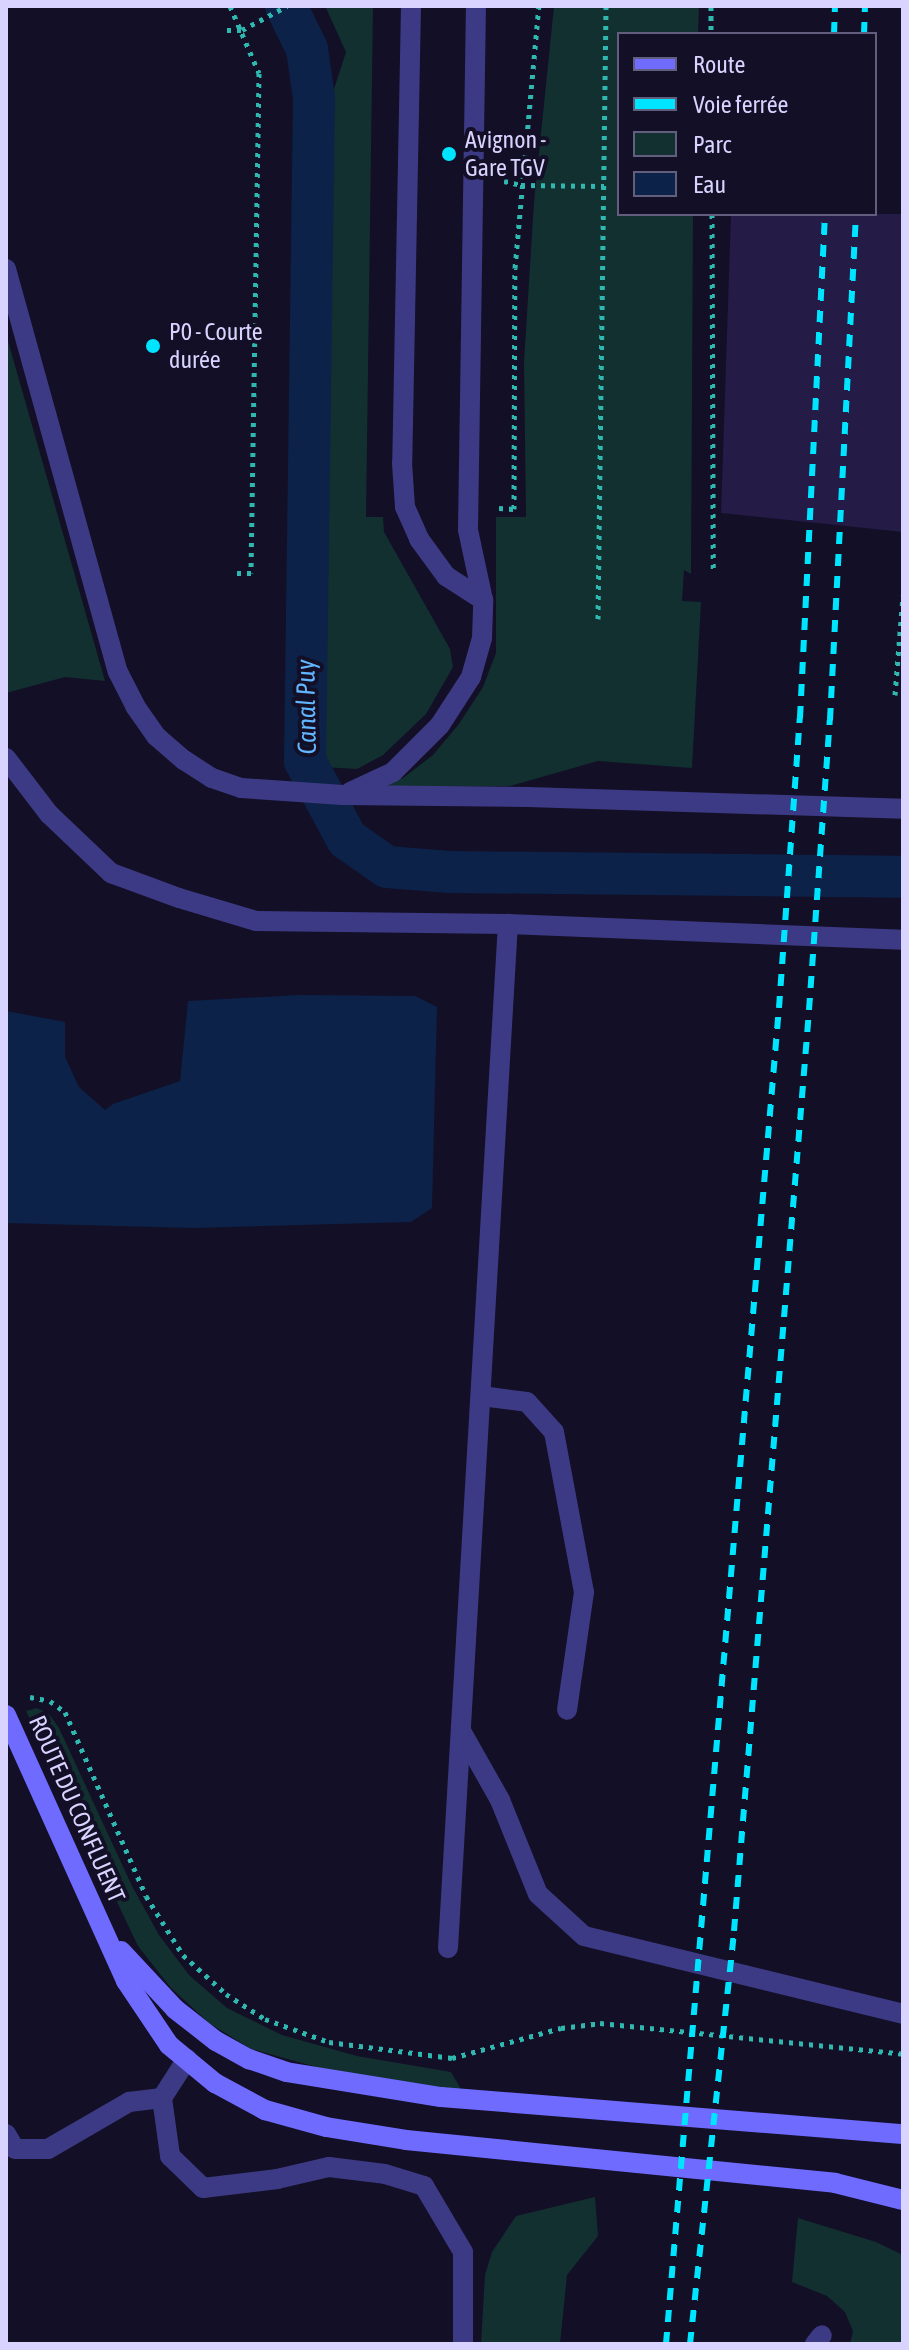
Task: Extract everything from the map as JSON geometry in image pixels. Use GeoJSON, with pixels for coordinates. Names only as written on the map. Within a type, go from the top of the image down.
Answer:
{"type":"FeatureCollection","features":[{"type":"Feature","properties":{"kind":"street"},"geometry":{"type":"LineString","coordinates":[[411,6],[402,463],[405,507],[419,539],[446,576],[483,600]]}},
{"type":"Feature","properties":{"kind":"street"},"geometry":{"type":"LineString","coordinates":[[343,795],[393,772],[440,725],[471,677],[482,638],[483,600],[468,530],[476,6]]}},
{"type":"Feature","properties":{"kind":"street"},"geometry":{"type":"LineString","coordinates":[[6,269],[118,672],[135,706],[156,736],[212,778],[241,788],[343,795],[528,797],[903,809]]}},
{"type":"Feature","properties":{"kind":"street"},"geometry":{"type":"LineString","coordinates":[[6,758],[49,814],[111,873],[256,921],[508,924],[903,940]]}},
{"type":"Feature","properties":{"kind":"street"},"geometry":{"type":"LineString","coordinates":[[448,1948],[508,924]]}},
{"type":"Feature","properties":{"kind":"street"},"geometry":{"type":"LineString","coordinates":[[481,1396],[527,1402],[554,1432],[584,1592],[567,1710]]}},
{"type":"Feature","properties":{"kind":"street","name":"ROUTE DU CONFLUENT"},"geometry":{"type":"LineString","coordinates":[[11,1707],[100,1923]]}},
{"type":"Feature","properties":{"kind":"street"},"geometry":{"type":"LineString","coordinates":[[461,1731],[500,1800],[538,1894],[584,1936],[903,2014]]}},
{"type":"Feature","properties":{"kind":"street"},"geometry":{"type":"LineString","coordinates":[[100,1923],[126,1981],[169,2045],[215,2083],[265,2110],[326,2127],[534,2155],[835,2183],[903,2200]]}},
{"type":"Feature","properties":{"kind":"street"},"geometry":{"type":"LineString","coordinates":[[100,1923],[136,1970],[175,2009],[216,2041],[249,2059],[286,2072],[441,2097],[903,2134]]}},
{"type":"Feature","properties":{"kind":"street"},"geometry":{"type":"LineString","coordinates":[[187,2059],[162,2098],[170,2156],[203,2188],[277,2179],[329,2167],[385,2174],[424,2186],[463,2252],[463,2344]]}},
{"type":"Feature","properties":{"kind":"street"},"geometry":{"type":"LineString","coordinates":[[6,2134],[15,2149],[48,2149],[129,2102],[162,2098]]}},
{"type":"Feature","properties":{"kind":"path"},"geometry":{"type":"LineString","coordinates":[[230,6],[259,73],[251,573],[237,573]]}},
{"type":"Feature","properties":{"kind":"path"},"geometry":{"type":"LineString","coordinates":[[227,30],[242,30],[287,6]]}},
{"type":"Feature","properties":{"kind":"path"},"geometry":{"type":"LineString","coordinates":[[468,508],[514,509],[515,268],[539,6]]}},
{"type":"Feature","properties":{"kind":"path"},"geometry":{"type":"LineString","coordinates":[[598,619],[606,6]]}},
{"type":"Feature","properties":{"kind":"path"},"geometry":{"type":"LineString","coordinates":[[711,6],[711,32]]}},
{"type":"Feature","properties":{"kind":"path"},"geometry":{"type":"LineString","coordinates":[[521,185],[604,186]]}},
{"type":"Feature","properties":{"kind":"path"},"geometry":{"type":"LineString","coordinates":[[712,216],[713,570]]}},
{"type":"Feature","properties":{"kind":"path"},"geometry":{"type":"LineString","coordinates":[[895,695],[903,595]]}},
{"type":"Feature","properties":{"kind":"path"},"geometry":{"type":"LineString","coordinates":[[11,1707],[28,1696],[50,1701],[65,1712],[146,1896],[183,1955],[226,1994],[265,2019],[329,2042],[452,2058],[561,2028],[600,2023],[903,2054]]}},
{"type":"Feature","properties":{"kind":"green space"},"geometry":{"type":"Polygon","coordinates":[[[373,6],[366,517],[383,517],[384,532],[450,649],[453,667],[426,714],[383,755],[357,769],[323,767],[334,89],[346,52],[326,8],[373,6]]]}},
{"type":"Feature","properties":{"kind":"green space"},"geometry":{"type":"Polygon","coordinates":[[[554,6],[699,6],[698,32],[617,32],[617,216],[693,216],[691,574],[684,570],[682,601],[701,602],[692,768],[598,761],[510,786],[381,787],[403,778],[433,755],[459,724],[483,687],[496,653],[496,517],[526,517],[524,362],[534,202],[554,6]]]}},
{"type":"Feature","properties":{"kind":"green space"},"geometry":{"type":"Polygon","coordinates":[[[6,334],[105,681],[65,677],[6,693],[6,334]]]}},
{"type":"Feature","properties":{"kind":"green space"},"geometry":{"type":"Polygon","coordinates":[[[37,1708],[49,1714],[59,1728],[132,1886],[159,1935],[189,1975],[227,2008],[282,2035],[357,2056],[451,2072],[462,2091],[324,2069],[251,2049],[209,2023],[171,1988],[138,1946],[26,1711],[37,1708]]]}},
{"type":"Feature","properties":{"kind":"green space"},"geometry":{"type":"Polygon","coordinates":[[[595,2197],[598,2236],[567,2275],[560,2344],[481,2344],[485,2275],[492,2252],[516,2216],[595,2197]]]}},
{"type":"Feature","properties":{"kind":"green space"},"geometry":{"type":"Polygon","coordinates":[[[798,2218],[876,2242],[903,2255],[903,2344],[850,2344],[853,2331],[845,2312],[827,2296],[792,2282],[798,2218]]]}},
{"type":"Feature","properties":{"kind":"water"},"geometry":{"type":"Polygon","coordinates":[[[300,995],[415,996],[437,1007],[432,1208],[411,1222],[193,1228],[6,1223],[6,1011],[65,1022],[65,1057],[79,1087],[105,1110],[113,1104],[180,1081],[188,1001],[300,995]]]}},
{"type":"Feature","properties":{"kind":"building"},"geometry":{"type":"Polygon","coordinates":[[[903,214],[903,532],[721,513],[731,216],[903,214]]]}},
{"type":"Feature","properties":{"kind":"waterway","name":"Canal Puy"},"geometry":{"type":"LineString","coordinates":[[286,6],[307,49],[314,98],[305,761],[347,839],[387,867],[450,872],[903,877]]}},
{"type":"Feature","properties":{"kind":"railway"},"geometry":{"type":"LineString","coordinates":[[834,32],[835,6]]}},
{"type":"Feature","properties":{"kind":"railway"},"geometry":{"type":"LineString","coordinates":[[864,32],[865,6]]}},
{"type":"Feature","properties":{"kind":"railway"},"geometry":{"type":"LineString","coordinates":[[666,2344],[779,1008],[800,718],[825,216]]}},
{"type":"Feature","properties":{"kind":"railway"},"geometry":{"type":"LineString","coordinates":[[690,2344],[734,1931],[809,1010],[830,720],[856,216]]}},
{"type":"Feature","properties":{"kind":"place","name":"Avignon - Gare TGV"},"geometry":{"type":"Point","coordinates":[449,154]}},
{"type":"Feature","properties":{"kind":"place","name":"P0 - Courte durée"},"geometry":{"type":"Point","coordinates":[153,346]}}]}
